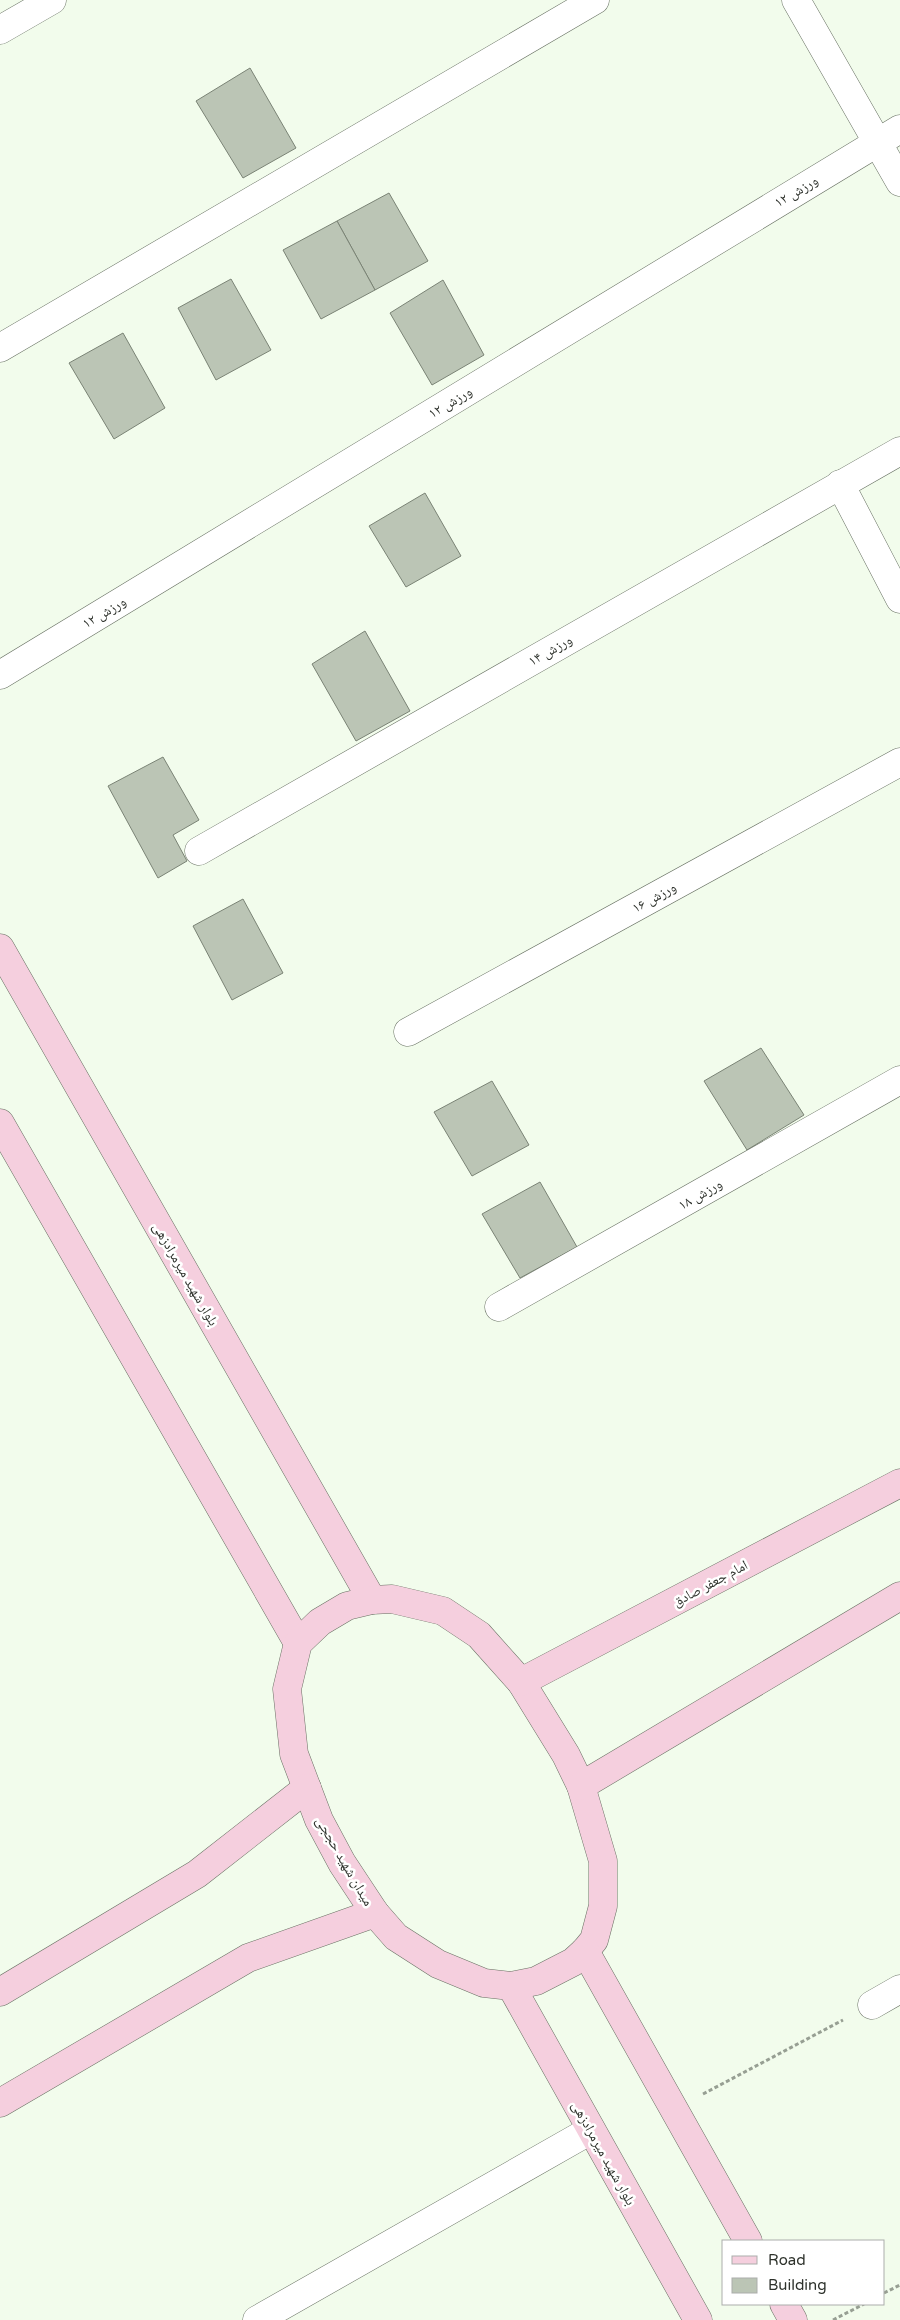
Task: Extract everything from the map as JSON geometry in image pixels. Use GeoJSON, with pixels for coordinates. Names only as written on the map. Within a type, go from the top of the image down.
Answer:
{"type":"FeatureCollection","features":[{"type":"Feature","properties":{"kind":"main road","name":"بلوار شهید میرمرادزهی"},"geometry":{"type":"LineString","coordinates":[[0,948],[372,1600]]}},
{"type":"Feature","properties":{"kind":"main road"},"geometry":{"type":"LineString","coordinates":[[0,1123],[298,1644]]}},
{"type":"Feature","properties":{"kind":"main road","name":"امام جعفر صادق"},"geometry":{"type":"LineString","coordinates":[[521,1682],[900,1483]]}},
{"type":"Feature","properties":{"kind":"main road"},"geometry":{"type":"LineString","coordinates":[[582,1786],[900,1596]]}},
{"type":"Feature","properties":{"kind":"main road","name":"میدان شهید حججی"},"geometry":{"type":"LineString","coordinates":[[372,1600],[392,1600],[443,1612],[479,1635],[521,1682],[566,1755],[582,1786],[603,1861],[603,1906],[594,1940],[585,1951],[572,1962],[536,1981],[510,1986],[484,1983],[438,1964],[396,1937],[375,1913],[342,1863],[319,1820],[294,1754],[287,1690],[298,1644],[320,1622],[347,1606],[372,1600]]}},
{"type":"Feature","properties":{"kind":"main road"},"geometry":{"type":"LineString","coordinates":[[0,1992],[197,1874],[307,1788]]}},
{"type":"Feature","properties":{"kind":"main road"},"geometry":{"type":"LineString","coordinates":[[0,2103],[248,1958],[375,1913]]}},
{"type":"Feature","properties":{"kind":"main road"},"geometry":{"type":"LineString","coordinates":[[585,1951],[747,2240]]}},
{"type":"Feature","properties":{"kind":"main road","name":"بلوار شهید میرمرادزهی"},"geometry":{"type":"LineString","coordinates":[[510,1986],[698,2320]]}},
{"type":"Feature","properties":{"kind":"main road"},"geometry":{"type":"LineString","coordinates":[[785,2305],[793,2320]]}},
{"type":"Feature","properties":{"kind":"street"},"geometry":{"type":"LineString","coordinates":[[0,30],[52,0]]}},
{"type":"Feature","properties":{"kind":"street"},"geometry":{"type":"LineString","coordinates":[[0,348],[595,0]]}},
{"type":"Feature","properties":{"kind":"street"},"geometry":{"type":"LineString","coordinates":[[796,0],[889,135],[900,182]]}},
{"type":"Feature","properties":{"kind":"street","name":"ورزش ۱۲"},"geometry":{"type":"LineString","coordinates":[[0,675],[889,135]]}},
{"type":"Feature","properties":{"kind":"street","name":"ورزش ۱۴"},"geometry":{"type":"LineString","coordinates":[[200,850],[900,451]]}},
{"type":"Feature","properties":{"kind":"street"},"geometry":{"type":"LineString","coordinates":[[840,484],[900,599]]}},
{"type":"Feature","properties":{"kind":"street","name":"ورزش ۱۶"},"geometry":{"type":"LineString","coordinates":[[408,1032],[900,762]]}},
{"type":"Feature","properties":{"kind":"street","name":"ورزش ۱۸"},"geometry":{"type":"LineString","coordinates":[[499,1307],[900,1080]]}},
{"type":"Feature","properties":{"kind":"street"},"geometry":{"type":"LineString","coordinates":[[872,2005],[900,1989]]}},
{"type":"Feature","properties":{"kind":"street"},"geometry":{"type":"LineString","coordinates":[[257,2320],[592,2130]]}},
{"type":"Feature","properties":{"kind":"path"},"geometry":{"type":"LineString","coordinates":[[674,2110],[872,2005]]}},
{"type":"Feature","properties":{"kind":"path"},"geometry":{"type":"LineString","coordinates":[[885,2292],[900,2285]]}},
{"type":"Feature","properties":{"kind":"path"},"geometry":{"type":"LineString","coordinates":[[833,2320],[862,2305]]}},
{"type":"Feature","properties":{"kind":"building"},"geometry":{"type":"Polygon","coordinates":[[[250,68],[296,148],[243,178],[196,101],[250,68]]]}},
{"type":"Feature","properties":{"kind":"building"},"geometry":{"type":"Polygon","coordinates":[[[389,193],[428,261],[375,290],[337,221],[389,193]]]}},
{"type":"Feature","properties":{"kind":"building"},"geometry":{"type":"Polygon","coordinates":[[[337,221],[375,290],[321,319],[283,250],[337,221]]]}},
{"type":"Feature","properties":{"kind":"building"},"geometry":{"type":"Polygon","coordinates":[[[231,279],[271,350],[216,380],[178,308],[231,279]]]}},
{"type":"Feature","properties":{"kind":"building"},"geometry":{"type":"Polygon","coordinates":[[[443,280],[484,355],[432,385],[390,313],[443,280]]]}},
{"type":"Feature","properties":{"kind":"building"},"geometry":{"type":"Polygon","coordinates":[[[123,333],[165,408],[114,439],[69,363],[123,333]]]}},
{"type":"Feature","properties":{"kind":"building"},"geometry":{"type":"Polygon","coordinates":[[[425,493],[461,556],[406,587],[369,526],[425,493]]]}},
{"type":"Feature","properties":{"kind":"building"},"geometry":{"type":"Polygon","coordinates":[[[365,631],[410,711],[356,741],[312,664],[365,631]]]}},
{"type":"Feature","properties":{"kind":"building"},"geometry":{"type":"Polygon","coordinates":[[[163,757],[199,820],[173,835],[187,861],[158,878],[108,786],[163,757]]]}},
{"type":"Feature","properties":{"kind":"building"},"geometry":{"type":"Polygon","coordinates":[[[243,899],[283,973],[232,1000],[193,926],[243,899]]]}},
{"type":"Feature","properties":{"kind":"building"},"geometry":{"type":"Polygon","coordinates":[[[761,1048],[804,1115],[747,1150],[704,1081],[761,1048]]]}},
{"type":"Feature","properties":{"kind":"building"},"geometry":{"type":"Polygon","coordinates":[[[492,1081],[529,1145],[472,1176],[434,1112],[492,1081]]]}},
{"type":"Feature","properties":{"kind":"building"},"geometry":{"type":"Polygon","coordinates":[[[540,1182],[577,1247],[520,1278],[482,1214],[540,1182]]]}}]}
